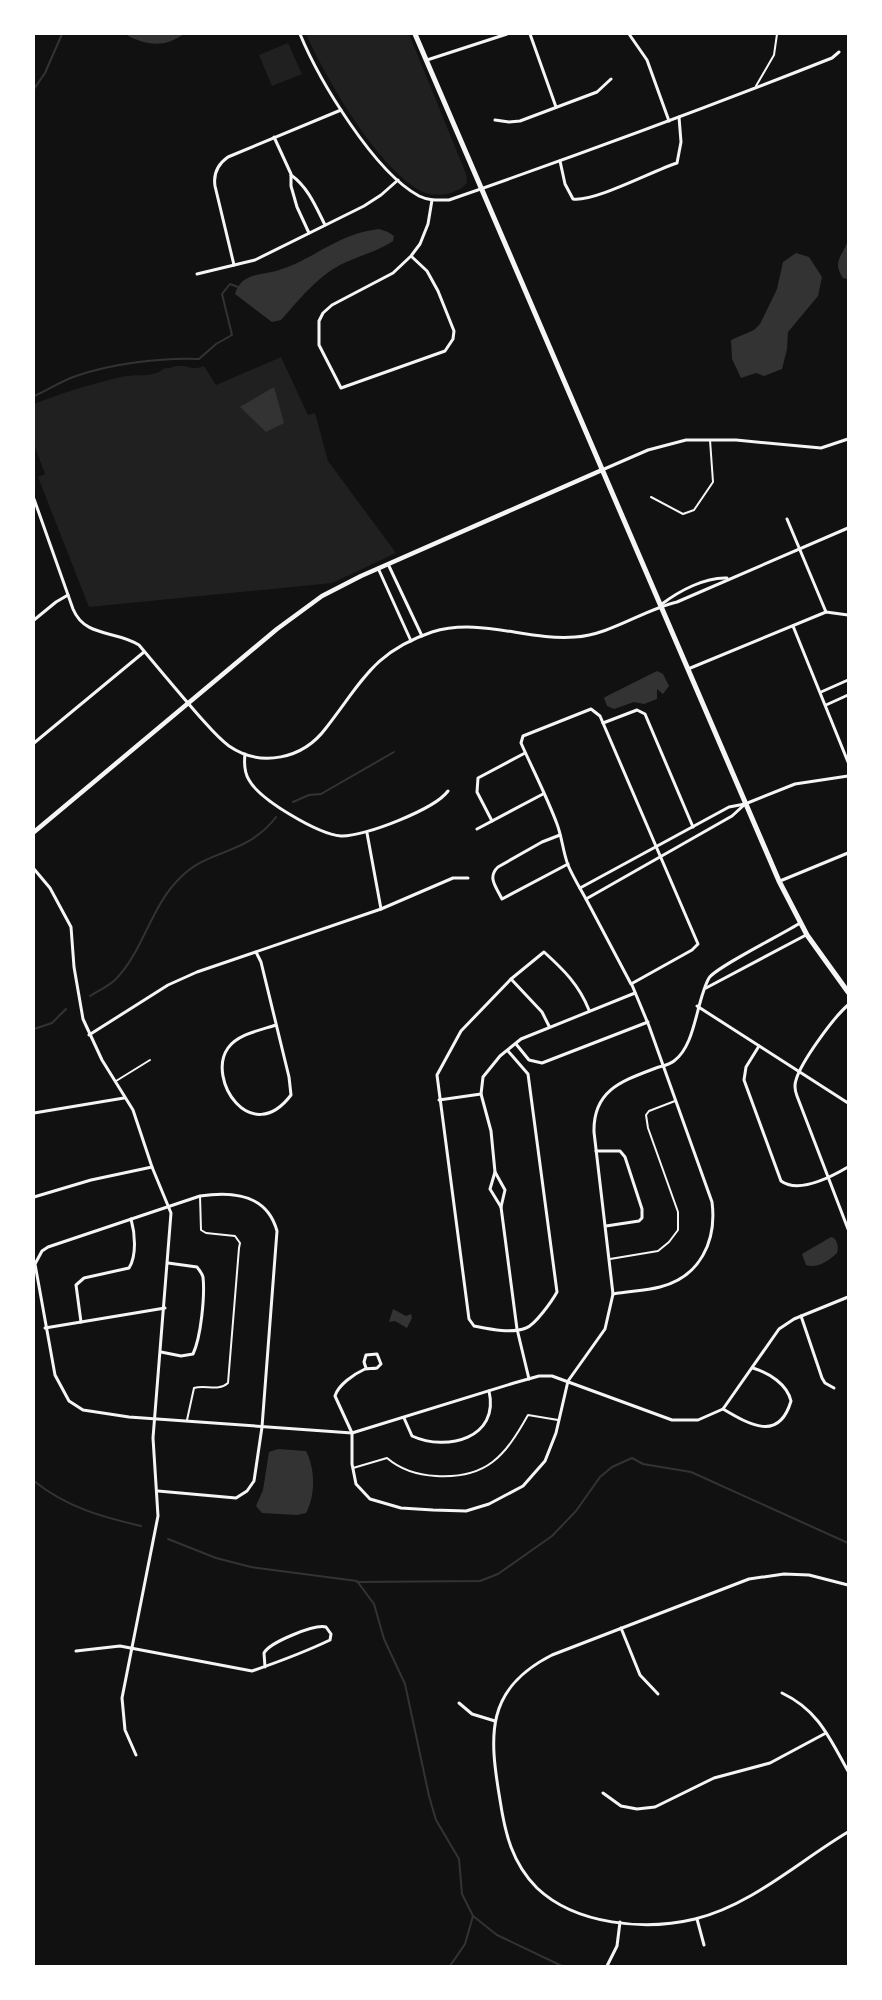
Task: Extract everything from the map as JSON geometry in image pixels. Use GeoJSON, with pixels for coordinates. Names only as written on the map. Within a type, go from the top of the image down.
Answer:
{"type":"FeatureCollection","features":[{"type":"Feature","properties":{"kind":"main road"},"geometry":{"type":"LineString","coordinates":[[415,34],[779,881],[807,935],[848,992]]}},
{"type":"Feature","properties":{"kind":"street"},"geometry":{"type":"LineString","coordinates":[[300,34],[341,110],[367,146],[398,180],[419,196],[432,200],[449,200],[560,161],[832,58],[839,52]]}},
{"type":"Feature","properties":{"kind":"street"},"geometry":{"type":"LineString","coordinates":[[426,60],[507,34]]}},
{"type":"Feature","properties":{"kind":"street"},"geometry":{"type":"LineString","coordinates":[[530,34],[556,106]]}},
{"type":"Feature","properties":{"kind":"street"},"geometry":{"type":"LineString","coordinates":[[629,34],[647,60],[669,121]]}},
{"type":"Feature","properties":{"kind":"street"},"geometry":{"type":"LineString","coordinates":[[495,120],[514,122],[597,92],[611,79]]}},
{"type":"Feature","properties":{"kind":"street"},"geometry":{"type":"LineString","coordinates":[[234,265],[215,186],[216,171],[228,157],[341,110]]}},
{"type":"Feature","properties":{"kind":"street"},"geometry":{"type":"LineString","coordinates":[[560,161],[565,184],[573,200],[581,200],[599,195],[677,163],[681,142],[679,117]]}},
{"type":"Feature","properties":{"kind":"street"},"geometry":{"type":"LineString","coordinates":[[274,137],[291,174],[291,186],[295,200],[309,233]]}},
{"type":"Feature","properties":{"kind":"street"},"geometry":{"type":"LineString","coordinates":[[291,174],[300,180],[326,225]]}},
{"type":"Feature","properties":{"kind":"street"},"geometry":{"type":"LineString","coordinates":[[197,274],[255,260],[364,206],[381,195],[398,180]]}},
{"type":"Feature","properties":{"kind":"street"},"geometry":{"type":"LineString","coordinates":[[412,256],[427,271],[438,291],[454,331],[453,339],[445,351],[341,388],[319,345],[319,321],[323,313],[332,305],[392,273],[412,256],[420,244],[428,224],[432,200]]}},
{"type":"Feature","properties":{"kind":"street"},"geometry":{"type":"LineString","coordinates":[[34,832],[301,611],[333,590],[378,568],[639,453],[668,444],[686,440],[710,440],[820,448],[848,439]]}},
{"type":"Feature","properties":{"kind":"street"},"geometry":{"type":"LineString","coordinates":[[34,498],[76,616],[84,625],[93,630],[134,642],[222,741],[245,754],[272,758],[292,754],[320,736],[378,660],[395,648],[422,636],[446,629],[470,627],[576,637],[596,633],[660,606],[720,584],[727,578],[847,528],[848,535]]}},
{"type":"Feature","properties":{"kind":"street"},"geometry":{"type":"LineString","coordinates":[[787,519],[826,612]]}},
{"type":"Feature","properties":{"kind":"street"},"geometry":{"type":"LineString","coordinates":[[388,564],[397,579],[422,636]]}},
{"type":"Feature","properties":{"kind":"street"},"geometry":{"type":"LineString","coordinates":[[378,568],[411,641]]}},
{"type":"Feature","properties":{"kind":"street"},"geometry":{"type":"LineString","coordinates":[[660,606],[674,595],[715,578],[727,578]]}},
{"type":"Feature","properties":{"kind":"street"},"geometry":{"type":"LineString","coordinates":[[34,620],[68,595]]}},
{"type":"Feature","properties":{"kind":"street"},"geometry":{"type":"LineString","coordinates":[[687,670],[826,612],[848,615]]}},
{"type":"Feature","properties":{"kind":"street"},"geometry":{"type":"LineString","coordinates":[[793,626],[848,762]]}},
{"type":"Feature","properties":{"kind":"street"},"geometry":{"type":"LineString","coordinates":[[34,743],[144,652]]}},
{"type":"Feature","properties":{"kind":"street"},"geometry":{"type":"LineString","coordinates":[[821,692],[848,680]]}},
{"type":"Feature","properties":{"kind":"street"},"geometry":{"type":"LineString","coordinates":[[826,704],[848,695]]}},
{"type":"Feature","properties":{"kind":"street"},"geometry":{"type":"LineString","coordinates":[[613,1294],[660,1287],[691,1272],[708,1248],[713,1222],[712,1202],[662,1066],[648,1022],[631,984],[568,864],[558,826],[525,753],[521,739],[563,718],[590,709],[600,716],[698,944],[686,954],[631,984]]}},
{"type":"Feature","properties":{"kind":"street"},"geometry":{"type":"LineString","coordinates":[[603,723],[637,710],[645,714],[693,827]]}},
{"type":"Feature","properties":{"kind":"street"},"geometry":{"type":"LineString","coordinates":[[492,821],[477,792],[478,778],[525,753]]}},
{"type":"Feature","properties":{"kind":"street"},"geometry":{"type":"LineString","coordinates":[[245,754],[247,777],[264,796],[321,831],[347,836],[367,833],[438,802],[448,791]]}},
{"type":"Feature","properties":{"kind":"street"},"geometry":{"type":"LineString","coordinates":[[580,888],[728,807],[745,804],[795,784],[848,776]]}},
{"type":"Feature","properties":{"kind":"street"},"geometry":{"type":"LineString","coordinates":[[477,829],[543,794]]}},
{"type":"Feature","properties":{"kind":"street"},"geometry":{"type":"LineString","coordinates":[[586,899],[732,816],[745,804]]}},
{"type":"Feature","properties":{"kind":"street"},"geometry":{"type":"LineString","coordinates":[[367,833],[381,909]]}},
{"type":"Feature","properties":{"kind":"street"},"geometry":{"type":"LineString","coordinates":[[560,835],[511,859],[492,872],[491,877],[502,900],[568,864]]}},
{"type":"Feature","properties":{"kind":"street"},"geometry":{"type":"LineString","coordinates":[[779,881],[848,853]]}},
{"type":"Feature","properties":{"kind":"street"},"geometry":{"type":"LineString","coordinates":[[34,869],[50,888],[71,926],[78,994],[83,1019],[89,1035],[133,1110],[152,1167],[172,1213],[153,1438],[158,1491],[158,1516],[122,1698],[122,1715],[125,1730],[136,1755]]}},
{"type":"Feature","properties":{"kind":"street"},"geometry":{"type":"LineString","coordinates":[[89,1035],[168,985],[197,972],[381,909],[453,878],[468,878]]}},
{"type":"Feature","properties":{"kind":"street"},"geometry":{"type":"LineString","coordinates":[[366,1368],[364,1362],[366,1355],[377,1354],[381,1364],[373,1369],[366,1368],[337,1388],[335,1396],[352,1433],[353,1468],[356,1484],[370,1500],[401,1508],[466,1511],[489,1504],[523,1486],[545,1461],[568,1381],[605,1328],[613,1294],[593,1116],[606,1092],[625,1081],[674,1061],[688,1042],[697,1006],[710,977],[716,971],[800,923]]}},
{"type":"Feature","properties":{"kind":"street"},"geometry":{"type":"LineString","coordinates":[[706,989],[807,935]]}},
{"type":"Feature","properties":{"kind":"street"},"geometry":{"type":"LineString","coordinates":[[256,952],[276,1025],[289,1077],[291,1095],[282,1108],[271,1114],[258,1115],[244,1111],[233,1100],[224,1078],[223,1060],[228,1048],[239,1038],[276,1025]]}},
{"type":"Feature","properties":{"kind":"street"},"geometry":{"type":"LineString","coordinates":[[508,1051],[528,1074],[557,1292],[537,1318],[526,1328],[494,1330],[474,1326],[468,1319],[437,1075],[462,1031],[511,979],[544,952],[570,976],[582,992],[589,1010]]}},
{"type":"Feature","properties":{"kind":"street"},"geometry":{"type":"LineString","coordinates":[[511,979],[542,1012],[549,1026]]}},
{"type":"Feature","properties":{"kind":"street"},"geometry":{"type":"LineString","coordinates":[[501,1207],[490,1189],[495,1172],[491,1131],[481,1094],[483,1076],[500,1056],[521,1039],[549,1026],[635,993]]}},
{"type":"Feature","properties":{"kind":"street"},"geometry":{"type":"LineString","coordinates":[[848,1005],[832,1022],[799,1072],[795,1082],[795,1090],[848,1229]]}},
{"type":"Feature","properties":{"kind":"street"},"geometry":{"type":"LineString","coordinates":[[697,1006],[848,1103]]}},
{"type":"Feature","properties":{"kind":"street"},"geometry":{"type":"LineString","coordinates":[[516,1044],[529,1060],[542,1063],[648,1022]]}},
{"type":"Feature","properties":{"kind":"street"},"geometry":{"type":"LineString","coordinates":[[759,1046],[746,1067],[744,1080],[780,1182],[796,1187],[848,1167]]}},
{"type":"Feature","properties":{"kind":"street"},"geometry":{"type":"LineString","coordinates":[[439,1100],[481,1094]]}},
{"type":"Feature","properties":{"kind":"street"},"geometry":{"type":"LineString","coordinates":[[34,1113],[125,1098]]}},
{"type":"Feature","properties":{"kind":"street"},"geometry":{"type":"LineString","coordinates":[[596,1151],[620,1151],[625,1157],[642,1209],[642,1218],[639,1221],[606,1226]]}},
{"type":"Feature","properties":{"kind":"street"},"geometry":{"type":"LineString","coordinates":[[34,1197],[91,1180],[152,1167]]}},
{"type":"Feature","properties":{"kind":"street"},"geometry":{"type":"LineString","coordinates":[[495,1172],[506,1190],[501,1207],[516,1329],[529,1379]]}},
{"type":"Feature","properties":{"kind":"street"},"geometry":{"type":"LineString","coordinates":[[158,1491],[229,1498],[240,1496],[248,1491],[254,1481],[262,1427],[277,1231],[269,1210],[249,1199],[221,1193],[200,1196],[48,1247],[42,1251],[35,1264],[45,1328],[55,1375],[62,1392],[75,1406],[84,1410],[129,1417],[187,1420],[262,1427],[352,1433],[529,1379],[552,1376],[672,1420],[698,1420],[723,1409],[779,1329],[801,1316],[848,1297]]}},
{"type":"Feature","properties":{"kind":"street"},"geometry":{"type":"LineString","coordinates":[[81,1322],[76,1285],[84,1278],[122,1271],[130,1266],[134,1236],[131,1219]]}},
{"type":"Feature","properties":{"kind":"street"},"geometry":{"type":"LineString","coordinates":[[161,1352],[181,1356],[192,1354],[197,1345],[203,1293],[203,1274],[197,1267],[168,1263]]}},
{"type":"Feature","properties":{"kind":"street"},"geometry":{"type":"LineString","coordinates":[[45,1328],[165,1308]]}},
{"type":"Feature","properties":{"kind":"street"},"geometry":{"type":"LineString","coordinates":[[801,1316],[822,1378],[825,1383],[834,1388]]}},
{"type":"Feature","properties":{"kind":"street"},"geometry":{"type":"LineString","coordinates":[[723,1409],[765,1427],[773,1426],[783,1420],[791,1401],[787,1391],[780,1383],[753,1368]]}},
{"type":"Feature","properties":{"kind":"street"},"geometry":{"type":"LineString","coordinates":[[404,1418],[412,1436],[421,1440],[447,1444],[467,1439],[483,1426],[491,1408],[489,1391]]}},
{"type":"Feature","properties":{"kind":"street"},"geometry":{"type":"LineString","coordinates":[[848,1585],[810,1575],[766,1575],[732,1585],[552,1655],[533,1666],[512,1686],[502,1701],[495,1721],[493,1756],[507,1837],[517,1862],[538,1888],[552,1898],[585,1914],[620,1922],[658,1924],[697,1918],[743,1900],[848,1832]]}},
{"type":"Feature","properties":{"kind":"street"},"geometry":{"type":"LineString","coordinates":[[76,1651],[97,1647],[132,1648],[252,1671],[265,1667],[330,1640],[329,1630],[326,1627],[316,1626],[273,1645],[264,1652],[265,1667]]}},
{"type":"Feature","properties":{"kind":"street"},"geometry":{"type":"LineString","coordinates":[[621,1628],[640,1676],[658,1694]]}},
{"type":"Feature","properties":{"kind":"street"},"geometry":{"type":"LineString","coordinates":[[782,1693],[800,1702],[812,1712],[826,1732],[848,1771]]}},
{"type":"Feature","properties":{"kind":"street"},"geometry":{"type":"LineString","coordinates":[[459,1703],[472,1714],[495,1721]]}},
{"type":"Feature","properties":{"kind":"street"},"geometry":{"type":"LineString","coordinates":[[603,1793],[621,1806],[638,1809],[655,1807],[714,1778],[770,1763],[826,1732]]}},
{"type":"Feature","properties":{"kind":"street"},"geometry":{"type":"LineString","coordinates":[[697,1918],[704,1945]]}},
{"type":"Feature","properties":{"kind":"street"},"geometry":{"type":"LineString","coordinates":[[607,1966],[617,1946],[620,1922]]}},
{"type":"Feature","properties":{"kind":"lane"},"geometry":{"type":"LineString","coordinates":[[755,87],[774,55],[777,34]]}},
{"type":"Feature","properties":{"kind":"lane"},"geometry":{"type":"LineString","coordinates":[[651,497],[684,514],[694,510],[713,482],[710,440]]}},
{"type":"Feature","properties":{"kind":"lane"},"geometry":{"type":"LineString","coordinates":[[115,1082],[150,1060]]}},
{"type":"Feature","properties":{"kind":"lane"},"geometry":{"type":"LineString","coordinates":[[610,1259],[658,1251],[669,1242],[678,1230],[678,1212],[648,1128],[646,1115],[649,1111],[675,1101]]}},
{"type":"Feature","properties":{"kind":"lane"},"geometry":{"type":"LineString","coordinates":[[187,1420],[194,1388],[200,1386],[220,1388],[228,1383],[240,1248],[240,1243],[235,1236],[206,1233],[201,1230],[200,1196]]}},
{"type":"Feature","properties":{"kind":"lane"},"geometry":{"type":"LineString","coordinates":[[353,1468],[387,1458],[404,1470],[456,1478],[481,1470],[504,1453],[517,1436],[528,1415],[558,1420]]}},
{"type":"Feature","properties":{"kind":"shaded area"},"geometry":{"type":"Polygon","coordinates":[[[125,34],[184,34],[169,42],[155,44],[140,41],[125,34]]]}},
{"type":"Feature","properties":{"kind":"shaded area"},"geometry":{"type":"Polygon","coordinates":[[[306,34],[409,34],[466,174],[467,183],[451,193],[440,195],[425,193],[404,179],[387,163],[355,121],[327,75],[306,34]]]}},
{"type":"Feature","properties":{"kind":"shaded area"},"geometry":{"type":"Polygon","coordinates":[[[288,43],[302,74],[272,86],[259,55],[288,43]]]}},
{"type":"Feature","properties":{"kind":"shaded area"},"geometry":{"type":"Polygon","coordinates":[[[379,229],[394,236],[393,241],[347,262],[323,276],[281,320],[272,322],[235,294],[240,283],[250,277],[290,266],[350,236],[379,229]]]}},
{"type":"Feature","properties":{"kind":"shaded area"},"geometry":{"type":"Polygon","coordinates":[[[848,241],[848,279],[843,278],[838,268],[838,263],[848,241]]]}},
{"type":"Feature","properties":{"kind":"shaded area"},"geometry":{"type":"Polygon","coordinates":[[[796,253],[809,257],[822,277],[818,296],[788,332],[787,349],[782,369],[764,376],[756,373],[741,378],[732,359],[731,340],[754,330],[760,324],[777,289],[783,262],[796,253]]]}},
{"type":"Feature","properties":{"kind":"shaded area"},"geometry":{"type":"Polygon","coordinates":[[[281,357],[308,415],[315,413],[328,461],[396,553],[332,583],[89,607],[38,477],[45,474],[34,444],[34,404],[65,392],[127,376],[149,375],[165,368],[176,366],[196,368],[204,366],[216,385],[281,357]]]}},
{"type":"Feature","properties":{"kind":"shaded area"},"geometry":{"type":"Polygon","coordinates":[[[274,387],[284,423],[266,432],[240,407],[274,387]]]}},
{"type":"Feature","properties":{"kind":"shaded area"},"geometry":{"type":"Polygon","coordinates":[[[657,671],[663,674],[669,686],[663,694],[657,689],[657,699],[644,704],[634,702],[614,709],[607,706],[604,698],[657,671]]]}},
{"type":"Feature","properties":{"kind":"shaded area"},"geometry":{"type":"Polygon","coordinates":[[[831,1237],[837,1243],[837,1253],[822,1264],[806,1265],[802,1254],[831,1237]]]}},
{"type":"Feature","properties":{"kind":"shaded area"},"geometry":{"type":"Polygon","coordinates":[[[393,1309],[406,1316],[411,1314],[412,1318],[407,1328],[395,1321],[389,1322],[393,1309]]]}},
{"type":"Feature","properties":{"kind":"shaded area"},"geometry":{"type":"Polygon","coordinates":[[[278,1449],[306,1451],[313,1473],[313,1490],[306,1513],[297,1515],[262,1513],[256,1506],[263,1490],[269,1452],[278,1449]]]}},
{"type":"Feature","properties":{"kind":"waterway"},"geometry":{"type":"LineString","coordinates":[[34,89],[45,73],[62,34]]}},
{"type":"Feature","properties":{"kind":"waterway"},"geometry":{"type":"LineString","coordinates":[[34,396],[70,378],[104,368],[153,360],[199,359],[216,344],[232,335],[222,294],[230,284],[238,287]]}},
{"type":"Feature","properties":{"kind":"waterway"},"geometry":{"type":"LineString","coordinates":[[293,802],[309,795],[321,794],[394,752]]}},
{"type":"Feature","properties":{"kind":"waterway"},"geometry":{"type":"LineString","coordinates":[[90,996],[113,982],[126,967],[162,901],[181,877],[204,861],[253,839],[276,817]]}},
{"type":"Feature","properties":{"kind":"waterway"},"geometry":{"type":"LineString","coordinates":[[34,1029],[52,1023],[66,1009]]}},
{"type":"Feature","properties":{"kind":"waterway"},"geometry":{"type":"LineString","coordinates":[[357,1582],[480,1581],[498,1574],[552,1536],[576,1511],[600,1477],[612,1467],[632,1458],[643,1464],[691,1472],[848,1543]]}},
{"type":"Feature","properties":{"kind":"waterway"},"geometry":{"type":"LineString","coordinates":[[34,1481],[59,1498],[85,1510],[141,1526]]}},
{"type":"Feature","properties":{"kind":"waterway"},"geometry":{"type":"LineString","coordinates":[[168,1539],[216,1558],[251,1567],[357,1581],[374,1604],[384,1639],[405,1684],[436,1820],[459,1859],[462,1894],[473,1916],[497,1935],[562,1966]]}},
{"type":"Feature","properties":{"kind":"waterway"},"geometry":{"type":"LineString","coordinates":[[450,1966],[465,1944],[473,1916]]}}]}
